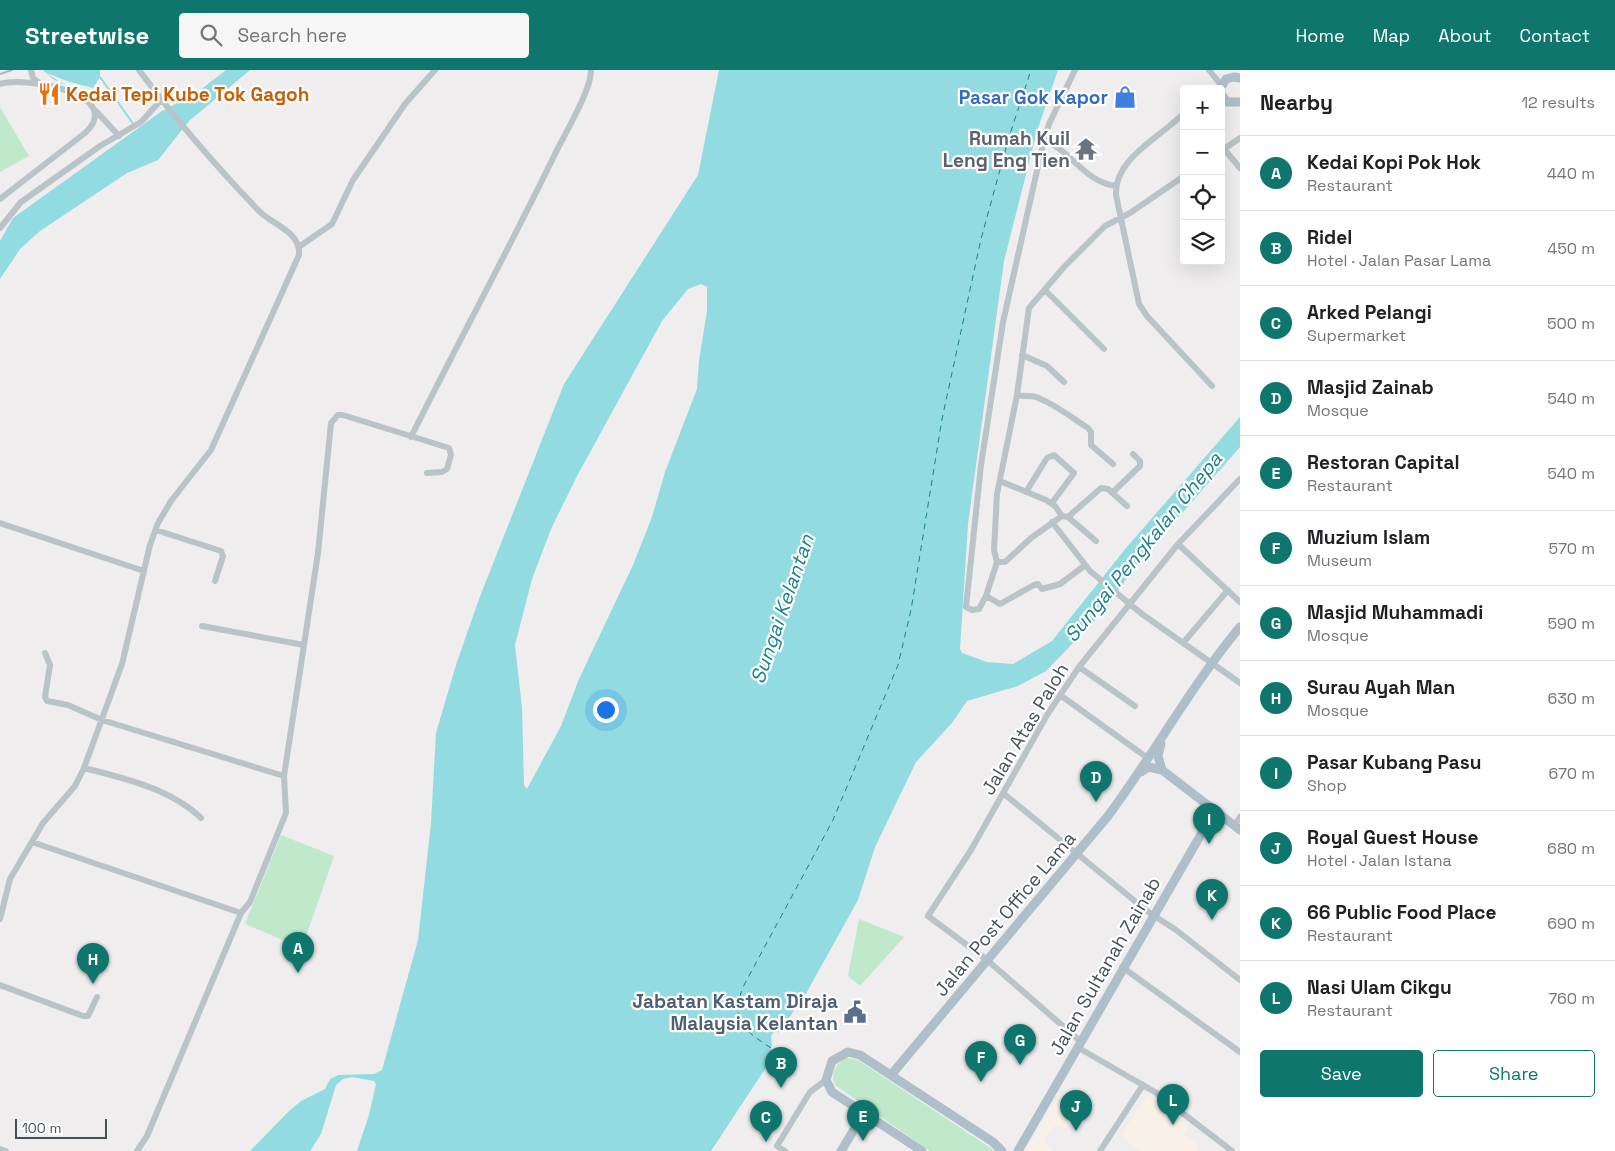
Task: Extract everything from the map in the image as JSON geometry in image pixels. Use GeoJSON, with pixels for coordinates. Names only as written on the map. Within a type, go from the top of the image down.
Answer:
{"type":"FeatureCollection","features":[{"type":"Feature","properties":{"kind":"main road"},"geometry":{"type":"LineString","coordinates":[[1225,86],[1237,70]]}},
{"type":"Feature","properties":{"kind":"main road"},"geometry":{"type":"LineString","coordinates":[[1230,77],[1240,78]]}},
{"type":"Feature","properties":{"kind":"main road"},"geometry":{"type":"LineString","coordinates":[[1225,95],[1240,102]]}},
{"type":"Feature","properties":{"kind":"main road"},"geometry":{"type":"LineString","coordinates":[[1225,96],[1240,108]]}},
{"type":"Feature","properties":{"kind":"main road","name":"Jalan Post Office Lama"},"geometry":{"type":"LineString","coordinates":[[891,1075],[1077,854],[1141,772],[1212,663],[1240,627]]}},
{"type":"Feature","properties":{"kind":"main road"},"geometry":{"type":"LineString","coordinates":[[1161,741],[1158,756],[1162,770]]}},
{"type":"Feature","properties":{"kind":"main road"},"geometry":{"type":"LineString","coordinates":[[1141,772],[1149,767],[1162,770],[1234,825]]}},
{"type":"Feature","properties":{"kind":"main road"},"geometry":{"type":"LineString","coordinates":[[1202,799],[1208,810],[1207,824]]}},
{"type":"Feature","properties":{"kind":"main road"},"geometry":{"type":"LineString","coordinates":[[1207,824],[1215,818],[1234,825]]}},
{"type":"Feature","properties":{"kind":"main road","name":"Jalan Sultanah Zainab"},"geometry":{"type":"LineString","coordinates":[[1018,1151],[1122,967],[1207,824]]}},
{"type":"Feature","properties":{"kind":"main road"},"geometry":{"type":"LineString","coordinates":[[920,1151],[832,1092],[826,1080],[832,1061],[848,1052],[860,1055],[992,1142],[1002,1151]]}},
{"type":"Feature","properties":{"kind":"main road"},"geometry":{"type":"LineString","coordinates":[[841,1151],[864,1113]]}},
{"type":"Feature","properties":{"kind":"street"},"geometry":{"type":"LineString","coordinates":[[31,70],[33,78],[39,82],[82,98],[119,136]]}},
{"type":"Feature","properties":{"kind":"street"},"geometry":{"type":"LineString","coordinates":[[139,70],[161,101],[260,212],[288,231],[300,246]]}},
{"type":"Feature","properties":{"kind":"street"},"geometry":{"type":"LineString","coordinates":[[0,919],[10,879],[43,823],[75,786],[84,768],[122,664],[144,571],[156,530],[171,501],[211,450],[296,265],[300,246],[332,224],[353,180],[405,104],[434,70]]}},
{"type":"Feature","properties":{"kind":"street"},"geometry":{"type":"LineString","coordinates":[[410,437],[520,227],[581,101],[591,70]]}},
{"type":"Feature","properties":{"kind":"street"},"geometry":{"type":"LineString","coordinates":[[1075,70],[1044,140],[1003,322],[981,465],[966,607],[972,610],[979,609],[986,596],[997,562],[994,550],[1000,481],[1017,394],[1029,308],[1064,267],[1105,226],[1121,218],[1180,179]]}},
{"type":"Feature","properties":{"kind":"street"},"geometry":{"type":"LineString","coordinates":[[1208,70],[1216,85]]}},
{"type":"Feature","properties":{"kind":"street"},"geometry":{"type":"LineString","coordinates":[[0,84],[12,81],[39,82]]}},
{"type":"Feature","properties":{"kind":"street"},"geometry":{"type":"LineString","coordinates":[[0,228],[21,202],[100,146],[141,122],[161,101]]}},
{"type":"Feature","properties":{"kind":"street"},"geometry":{"type":"LineString","coordinates":[[0,199],[85,133],[94,124],[95,110]]}},
{"type":"Feature","properties":{"kind":"street"},"geometry":{"type":"LineString","coordinates":[[1180,117],[1130,160],[1121,170],[1116,186],[1139,304],[1147,316],[1212,386]]}},
{"type":"Feature","properties":{"kind":"street"},"geometry":{"type":"LineString","coordinates":[[1225,148],[1240,138]]}},
{"type":"Feature","properties":{"kind":"street"},"geometry":{"type":"LineString","coordinates":[[1044,140],[1062,149],[1097,182],[1116,186]]}},
{"type":"Feature","properties":{"kind":"street"},"geometry":{"type":"LineString","coordinates":[[1225,153],[1240,168]]}},
{"type":"Feature","properties":{"kind":"street"},"geometry":{"type":"LineString","coordinates":[[1045,290],[1104,349]]}},
{"type":"Feature","properties":{"kind":"street"},"geometry":{"type":"LineString","coordinates":[[1022,355],[1048,366],[1064,382]]}},
{"type":"Feature","properties":{"kind":"street"},"geometry":{"type":"LineString","coordinates":[[1017,394],[1026,397],[1033,396],[1048,402],[1088,428],[1091,432],[1091,445],[1113,464]]}},
{"type":"Feature","properties":{"kind":"street"},"geometry":{"type":"LineString","coordinates":[[137,1151],[147,1136],[241,913],[250,902],[286,813],[284,776],[318,553],[331,423],[338,415],[343,415],[450,450],[451,455],[445,470],[427,473]]}},
{"type":"Feature","properties":{"kind":"street"},"geometry":{"type":"LineString","coordinates":[[1112,493],[1140,466],[1140,461],[1133,454]]}},
{"type":"Feature","properties":{"kind":"street"},"geometry":{"type":"LineString","coordinates":[[1026,492],[1046,458],[1054,455],[1074,473],[1052,503]]}},
{"type":"Feature","properties":{"kind":"street","name":"Jalan Atas Paloh"},"geometry":{"type":"LineString","coordinates":[[987,960],[928,916],[971,850],[1060,695],[1079,667],[1178,544],[1240,479]]}},
{"type":"Feature","properties":{"kind":"street"},"geometry":{"type":"LineString","coordinates":[[1000,481],[1052,503],[1096,541]]}},
{"type":"Feature","properties":{"kind":"street"},"geometry":{"type":"LineString","coordinates":[[997,562],[1005,562],[1030,538],[1052,522],[1065,516],[1101,488],[1106,488],[1127,506]]}},
{"type":"Feature","properties":{"kind":"street"},"geometry":{"type":"LineString","coordinates":[[1052,522],[1084,566],[1129,604],[1240,683]]}},
{"type":"Feature","properties":{"kind":"street"},"geometry":{"type":"LineString","coordinates":[[0,523],[144,571]]}},
{"type":"Feature","properties":{"kind":"street"},"geometry":{"type":"LineString","coordinates":[[156,530],[222,551],[223,556],[215,581]]}},
{"type":"Feature","properties":{"kind":"street"},"geometry":{"type":"LineString","coordinates":[[1178,544],[1240,602]]}},
{"type":"Feature","properties":{"kind":"street"},"geometry":{"type":"LineString","coordinates":[[986,596],[1000,604],[1034,585],[1038,584],[1042,589],[1060,584],[1084,566]]}},
{"type":"Feature","properties":{"kind":"street"},"geometry":{"type":"LineString","coordinates":[[1183,644],[1228,590]]}},
{"type":"Feature","properties":{"kind":"street"},"geometry":{"type":"LineString","coordinates":[[202,626],[304,645]]}},
{"type":"Feature","properties":{"kind":"street"},"geometry":{"type":"LineString","coordinates":[[46,653],[50,665],[46,700],[68,705],[102,720],[284,776]]}},
{"type":"Feature","properties":{"kind":"street"},"geometry":{"type":"LineString","coordinates":[[1079,667],[1135,706]]}},
{"type":"Feature","properties":{"kind":"street"},"geometry":{"type":"LineString","coordinates":[[1060,695],[1149,759]]}},
{"type":"Feature","properties":{"kind":"street"},"geometry":{"type":"LineString","coordinates":[[84,768],[124,778],[186,804],[201,818]]}},
{"type":"Feature","properties":{"kind":"street"},"geometry":{"type":"LineString","coordinates":[[1003,793],[1153,915],[1240,980]]}},
{"type":"Feature","properties":{"kind":"street"},"geometry":{"type":"LineString","coordinates":[[1234,825],[1240,817]]}},
{"type":"Feature","properties":{"kind":"street"},"geometry":{"type":"LineString","coordinates":[[32,842],[241,913]]}},
{"type":"Feature","properties":{"kind":"street"},"geometry":{"type":"LineString","coordinates":[[987,960],[1079,1044],[1143,1085],[1232,1151]]}},
{"type":"Feature","properties":{"kind":"street"},"geometry":{"type":"LineString","coordinates":[[1122,967],[1240,1052]]}},
{"type":"Feature","properties":{"kind":"street"},"geometry":{"type":"LineString","coordinates":[[0,985],[83,1016],[88,1016],[96,998]]}},
{"type":"Feature","properties":{"kind":"street"},"geometry":{"type":"LineString","coordinates":[[785,1151],[777,1146],[810,1092],[826,1080]]}},
{"type":"Feature","properties":{"kind":"street"},"geometry":{"type":"LineString","coordinates":[[1100,1151],[1143,1085]]}},
{"type":"Feature","properties":{"kind":"street"},"geometry":{"type":"LineString","coordinates":[[0,1149],[6,1151]]}},
{"type":"Feature","properties":{"kind":"shaded area"},"geometry":{"type":"Polygon","coordinates":[[[1147,1095],[1189,1127],[1184,1134],[1199,1146],[1198,1151],[1141,1151],[1120,1136],[1147,1095]]]}},
{"type":"Feature","properties":{"kind":"shaded area"},"geometry":{"type":"Polygon","coordinates":[[[1056,1100],[1076,1114],[1065,1129],[1056,1125],[1044,1140],[1053,1149],[1052,1151],[1025,1151],[1056,1100]]]}},
{"type":"Feature","properties":{"kind":"green space"},"geometry":{"type":"Polygon","coordinates":[[[0,107],[29,156],[0,172],[0,107]]]}},
{"type":"Feature","properties":{"kind":"green space"},"geometry":{"type":"Polygon","coordinates":[[[281,835],[334,856],[302,948],[245,924],[281,835]]]}},
{"type":"Feature","properties":{"kind":"green space"},"geometry":{"type":"Polygon","coordinates":[[[859,919],[904,937],[860,986],[848,976],[859,919]]]}},
{"type":"Feature","properties":{"kind":"green space"},"geometry":{"type":"Polygon","coordinates":[[[847,1058],[858,1060],[995,1151],[930,1151],[835,1085],[833,1077],[835,1069],[840,1062],[847,1058]]]}},
{"type":"Feature","properties":{"kind":"water"},"geometry":{"type":"Polygon","coordinates":[[[43,70],[100,70],[100,77],[93,88],[86,89],[60,83],[43,70]]]}},
{"type":"Feature","properties":{"kind":"water"},"geometry":{"type":"Polygon","coordinates":[[[226,70],[250,70],[189,121],[158,160],[127,173],[40,231],[20,249],[0,279],[0,241],[13,218],[162,111],[195,94],[226,70]]]}},
{"type":"Feature","properties":{"kind":"water"},"geometry":{"type":"Polygon","coordinates":[[[719,70],[1058,70],[1037,131],[1004,261],[968,524],[960,649],[962,653],[987,662],[1013,664],[1052,641],[1126,548],[1240,417],[1240,447],[1134,568],[1104,611],[1046,671],[1018,686],[967,701],[952,723],[916,762],[875,847],[858,900],[803,999],[779,1033],[775,1031],[769,1063],[711,1151],[357,1151],[369,1115],[376,1084],[374,1081],[352,1077],[343,1079],[336,1085],[321,1134],[310,1151],[250,1151],[301,1101],[325,1089],[330,1079],[338,1075],[374,1074],[382,1070],[418,940],[431,823],[436,733],[456,665],[479,599],[564,384],[698,175],[719,70]],[[701,284],[688,289],[662,321],[577,476],[551,529],[532,579],[515,645],[522,708],[524,785],[527,789],[561,726],[579,679],[633,565],[652,517],[665,472],[697,389],[699,361],[707,311],[707,287],[701,284]]]}},
{"type":"Feature","properties":{"kind":"pier"},"geometry":{"type":"Polygon","coordinates":[[[44,72],[93,88],[83,90],[67,86],[44,72]]]}},
{"type":"Feature","properties":{"kind":"pier"},"geometry":{"type":"Polygon","coordinates":[[[795,1009],[797,1011],[781,1035],[776,1034],[774,1036],[773,1050],[770,1049],[772,1046],[771,1036],[775,1030],[779,1033],[795,1009]]]}},
{"type":"Feature","properties":{"kind":"waterway"},"geometry":{"type":"LineString","coordinates":[[100,77],[134,125]]}},
{"type":"Feature","properties":{"kind":"ferry route"},"geometry":{"type":"LineString","coordinates":[[771,1048],[753,1036],[742,1024],[738,1008],[739,999],[743,987],[833,820],[898,665],[911,610],[942,419],[981,239],[1009,137],[1031,70]]}},
{"type":"Feature","properties":{"kind":"railway"},"geometry":{"type":"LineString","coordinates":[[0,74],[12,70]]}},
{"type":"Feature","properties":{"kind":"place","name":"Kedai Tepi Kube Tok Gagoh"},"geometry":{"type":"Point","coordinates":[49,94]}},
{"type":"Feature","properties":{"kind":"place","name":"Pasar Gok Kapor"},"geometry":{"type":"Point","coordinates":[1125,97]}},
{"type":"Feature","properties":{"kind":"place","name":"Rumah Kuil Leng Eng Tien"},"geometry":{"type":"Point","coordinates":[1086,149]}},
{"type":"Feature","properties":{"kind":"place","name":"Masjid Zainab"},"geometry":{"type":"Point","coordinates":[1096,802]}},
{"type":"Feature","properties":{"kind":"place","name":"Pasar Kubang Pasu"},"geometry":{"type":"Point","coordinates":[1209,844]}},
{"type":"Feature","properties":{"kind":"place","name":"66 Public Food Place"},"geometry":{"type":"Point","coordinates":[1212,920]}},
{"type":"Feature","properties":{"kind":"place","name":"Kedai Kopi Pok Hok"},"geometry":{"type":"Point","coordinates":[298,973]}},
{"type":"Feature","properties":{"kind":"place","name":"Surau Ayah Man"},"geometry":{"type":"Point","coordinates":[93,984]}},
{"type":"Feature","properties":{"kind":"place","name":"Jabatan Kastam Diraja Malaysia Kelantan"},"geometry":{"type":"Point","coordinates":[855,1012]}},
{"type":"Feature","properties":{"kind":"place","name":"Masjid Muhammadi"},"geometry":{"type":"Point","coordinates":[1020,1065]}},
{"type":"Feature","properties":{"kind":"place","name":"Muzium Islam"},"geometry":{"type":"Point","coordinates":[981,1082]}},
{"type":"Feature","properties":{"kind":"place","name":"Ridel"},"geometry":{"type":"Point","coordinates":[781,1088]}},
{"type":"Feature","properties":{"kind":"place","name":"Nasi Ulam Cikgu"},"geometry":{"type":"Point","coordinates":[1173,1125]}},
{"type":"Feature","properties":{"kind":"place","name":"Royal Guest House"},"geometry":{"type":"Point","coordinates":[1076,1131]}},
{"type":"Feature","properties":{"kind":"place","name":"Restoran Capital"},"geometry":{"type":"Point","coordinates":[863,1141]}},
{"type":"Feature","properties":{"kind":"place","name":"Arked Pelangi"},"geometry":{"type":"Point","coordinates":[766,1142]}},
{"type":"Feature","properties":{"kind":"water label","name":"Sungai Pengkalan Chepa"},"geometry":{"type":"Point","coordinates":[1143,547]}},
{"type":"Feature","properties":{"kind":"water label","name":"Sungai Kelantan"},"geometry":{"type":"Point","coordinates":[782,609]}}]}
